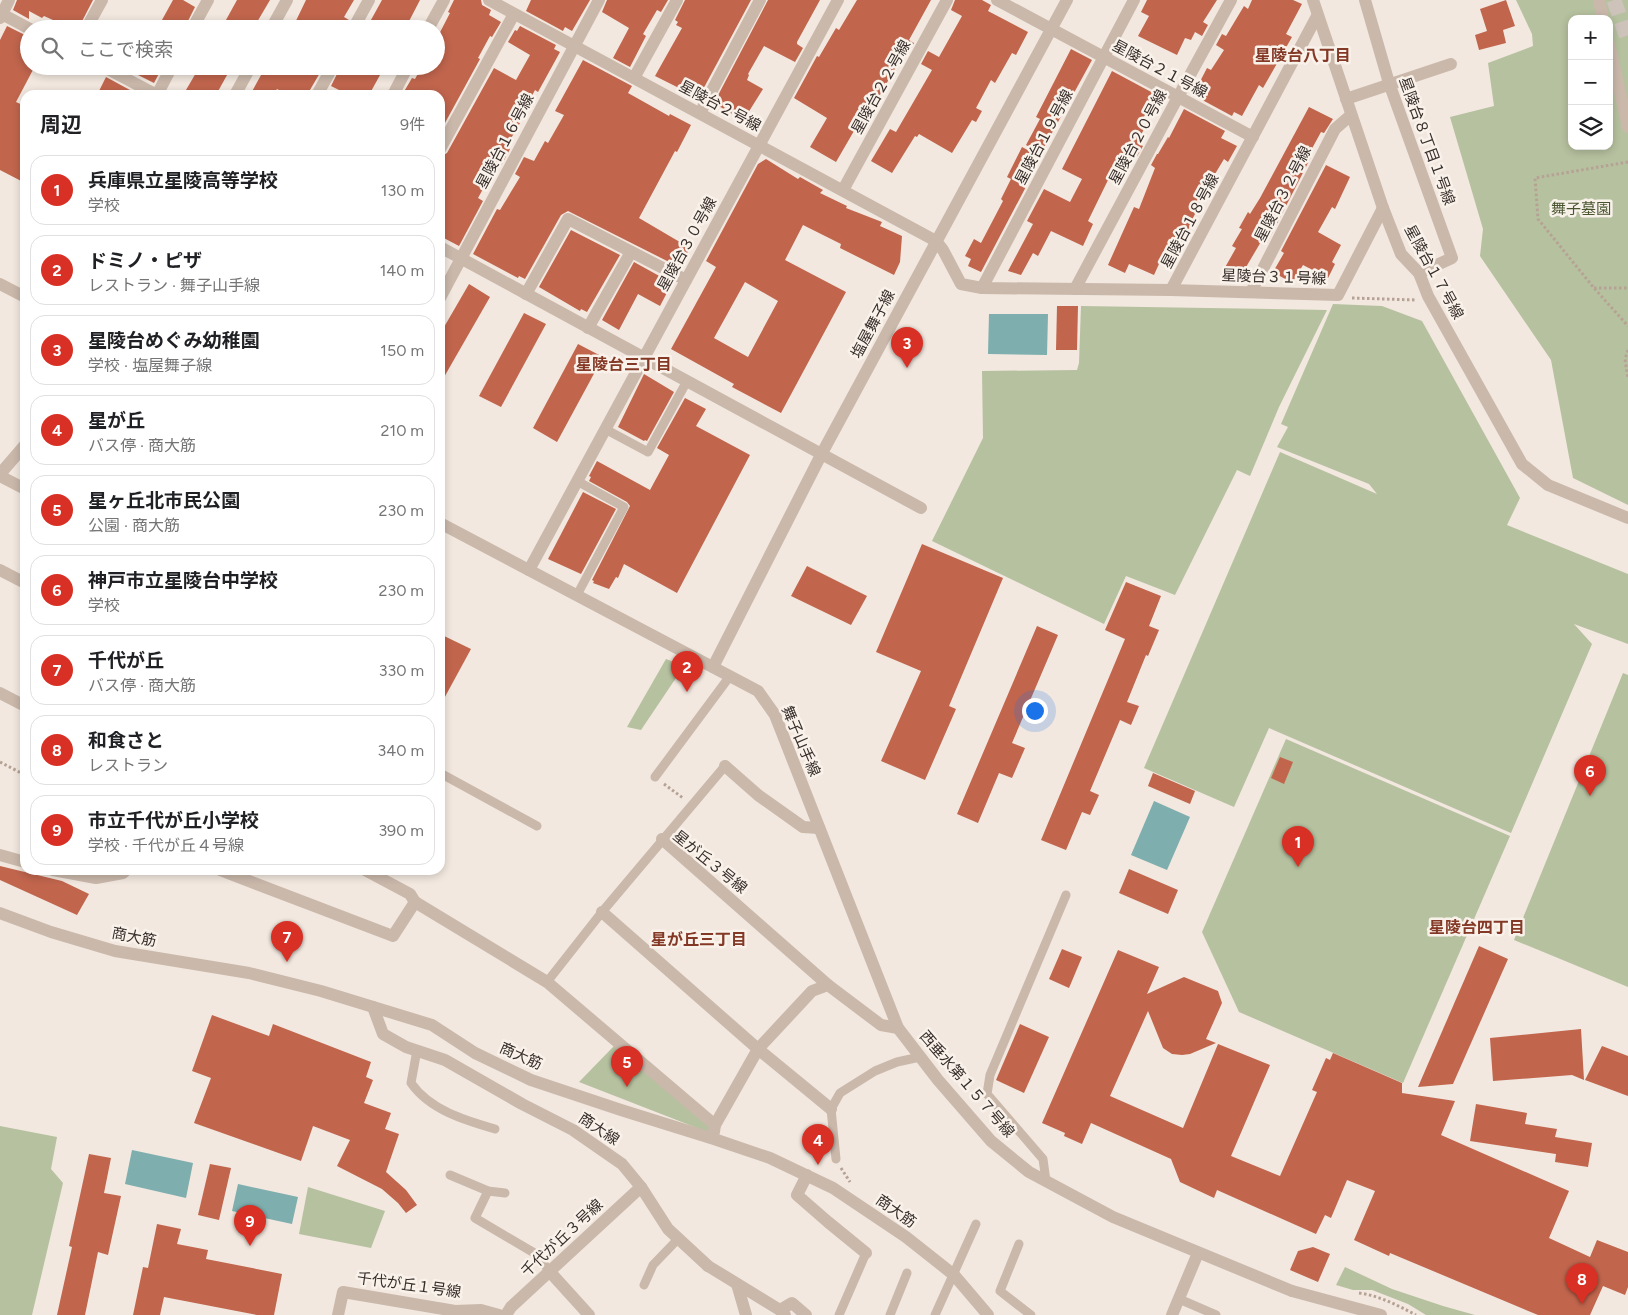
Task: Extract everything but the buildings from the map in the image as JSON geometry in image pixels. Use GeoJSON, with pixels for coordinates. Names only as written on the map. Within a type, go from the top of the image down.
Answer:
{"type":"FeatureCollection","features":[{"type":"Feature","properties":{"kind":"street"},"geometry":{"type":"LineString","coordinates":[[10,0],[1,15],[20,24]]}},
{"type":"Feature","properties":{"kind":"street"},"geometry":{"type":"LineString","coordinates":[[91,20],[102,0]]}},
{"type":"Feature","properties":{"kind":"street"},"geometry":{"type":"LineString","coordinates":[[197,20],[208,0]]}},
{"type":"Feature","properties":{"kind":"street"},"geometry":{"type":"LineString","coordinates":[[276,20],[287,0]]}},
{"type":"Feature","properties":{"kind":"street"},"geometry":{"type":"LineString","coordinates":[[358,20],[369,0]]}},
{"type":"Feature","properties":{"kind":"street"},"geometry":{"type":"LineString","coordinates":[[433,20],[444,0]]}},
{"type":"Feature","properties":{"kind":"street","name":"星陵台２号線"},"geometry":{"type":"LineString","coordinates":[[489,0],[936,241]]}},
{"type":"Feature","properties":{"kind":"street","name":"星陵台１６号線"},"geometry":{"type":"LineString","coordinates":[[445,288],[599,0]]}},
{"type":"Feature","properties":{"kind":"street"},"geometry":{"type":"LineString","coordinates":[[634,78],[677,0]]}},
{"type":"Feature","properties":{"kind":"street"},"geometry":{"type":"LineString","coordinates":[[700,113],[760,0]]}},
{"type":"Feature","properties":{"kind":"street","name":"星陵台３０号線"},"geometry":{"type":"LineString","coordinates":[[529,570],[838,0]]}},
{"type":"Feature","properties":{"kind":"street","name":"星陵台２２号線"},"geometry":{"type":"LineString","coordinates":[[843,190],[946,0]]}},
{"type":"Feature","properties":{"kind":"street","name":"星陵台２１号線"},"geometry":{"type":"LineString","coordinates":[[997,0],[1254,137]]}},
{"type":"Feature","properties":{"kind":"street","name":"塩屋舞子線"},"geometry":{"type":"LineString","coordinates":[[713,667],[822,455],[1067,0]]}},
{"type":"Feature","properties":{"kind":"street","name":"星陵台１９号線"},"geometry":{"type":"LineString","coordinates":[[982,288],[1134,0]]}},
{"type":"Feature","properties":{"kind":"street","name":"星陵台２０号線"},"geometry":{"type":"LineString","coordinates":[[1075,289],[1232,0]]}},
{"type":"Feature","properties":{"kind":"street","name":"星陵台１７号線"},"geometry":{"type":"LineString","coordinates":[[1313,0],[1383,208],[1402,254],[1418,273],[1428,296],[1522,464],[1548,485],[1628,518]]}},
{"type":"Feature","properties":{"kind":"street","name":"星陵台８丁目１号線"},"geometry":{"type":"LineString","coordinates":[[1364,0],[1389,83],[1452,258],[1418,273]]}},
{"type":"Feature","properties":{"kind":"street"},"geometry":{"type":"LineString","coordinates":[[1599,0],[1602,15]]}},
{"type":"Feature","properties":{"kind":"street"},"geometry":{"type":"LineString","coordinates":[[445,140],[514,14]]}},
{"type":"Feature","properties":{"kind":"street","name":"星陵台１８号線"},"geometry":{"type":"LineString","coordinates":[[936,241],[943,250],[961,284],[982,288],[1171,290],[1318,16]]}},
{"type":"Feature","properties":{"kind":"street"},"geometry":{"type":"LineString","coordinates":[[1613,60],[1628,127]]}},
{"type":"Feature","properties":{"kind":"street"},"geometry":{"type":"LineString","coordinates":[[1346,99],[1389,83],[1451,64]]}},
{"type":"Feature","properties":{"kind":"street"},"geometry":{"type":"LineString","coordinates":[[119,75],[148,90]]}},
{"type":"Feature","properties":{"kind":"street"},"geometry":{"type":"LineString","coordinates":[[160,90],[167,75]]}},
{"type":"Feature","properties":{"kind":"street"},"geometry":{"type":"LineString","coordinates":[[238,90],[246,75]]}},
{"type":"Feature","properties":{"kind":"street"},"geometry":{"type":"LineString","coordinates":[[320,90],[328,75]]}},
{"type":"Feature","properties":{"kind":"street"},"geometry":{"type":"LineString","coordinates":[[396,90],[403,75]]}},
{"type":"Feature","properties":{"kind":"street","name":"星陵台３２号線"},"geometry":{"type":"LineString","coordinates":[[1251,292],[1335,129],[1351,115]]}},
{"type":"Feature","properties":{"kind":"street","name":"星陵台３１号線"},"geometry":{"type":"LineString","coordinates":[[1171,290],[1338,295],[1383,208]]}},
{"type":"Feature","properties":{"kind":"street"},"geometry":{"type":"LineString","coordinates":[[526,294],[568,219],[686,280]]}},
{"type":"Feature","properties":{"kind":"street"},"geometry":{"type":"LineString","coordinates":[[445,250],[922,508]]}},
{"type":"Feature","properties":{"kind":"street"},"geometry":{"type":"LineString","coordinates":[[588,328],[631,252]]}},
{"type":"Feature","properties":{"kind":"street"},"geometry":{"type":"LineString","coordinates":[[0,284],[20,294]]}},
{"type":"Feature","properties":{"kind":"street"},"geometry":{"type":"LineString","coordinates":[[20,451],[0,475],[20,486]]}},
{"type":"Feature","properties":{"kind":"street","name":"舞子山手線"},"geometry":{"type":"LineString","coordinates":[[445,526],[758,691],[775,715],[898,1028]]}},
{"type":"Feature","properties":{"kind":"street"},"geometry":{"type":"LineString","coordinates":[[0,570],[20,580]]}},
{"type":"Feature","properties":{"kind":"street"},"geometry":{"type":"LineString","coordinates":[[0,693],[20,703]]}},
{"type":"Feature","properties":{"kind":"street"},"geometry":{"type":"LineString","coordinates":[[725,766],[758,796],[803,827],[819,828]]}},
{"type":"Feature","properties":{"kind":"street","name":"星が丘３号線"},"geometry":{"type":"LineString","coordinates":[[662,839],[828,985]]}},
{"type":"Feature","properties":{"kind":"street"},"geometry":{"type":"LineString","coordinates":[[0,855],[20,861]]}},
{"type":"Feature","properties":{"kind":"street"},"geometry":{"type":"LineString","coordinates":[[80,875],[96,878],[112,875]]}},
{"type":"Feature","properties":{"kind":"street"},"geometry":{"type":"LineString","coordinates":[[233,875],[393,936],[416,902]]}},
{"type":"Feature","properties":{"kind":"street"},"geometry":{"type":"LineString","coordinates":[[374,875],[410,894],[416,902],[547,982],[715,1125]]}},
{"type":"Feature","properties":{"kind":"street","name":"商大筋"},"geometry":{"type":"LineString","coordinates":[[0,912],[51,932],[116,951],[249,973],[321,991],[432,1025],[475,1053],[530,1080],[770,1158],[834,1188],[890,1226],[954,1275],[988,1315]]}},
{"type":"Feature","properties":{"kind":"street"},"geometry":{"type":"LineString","coordinates":[[602,912],[758,1049],[831,1109]]}},
{"type":"Feature","properties":{"kind":"street"},"geometry":{"type":"LineString","coordinates":[[714,1139],[715,1125],[758,1049],[812,991],[828,985]]}},
{"type":"Feature","properties":{"kind":"street","name":"西垂水第１５７号線"},"geometry":{"type":"LineString","coordinates":[[828,985],[881,1026],[898,1028],[938,1080],[991,1141],[1029,1172],[1113,1217],[1198,1253],[1292,1291],[1381,1315]]}},
{"type":"Feature","properties":{"kind":"street","name":"商大線"},"geometry":{"type":"LineString","coordinates":[[373,1007],[383,1034],[416,1050],[445,1060],[522,1104],[574,1130],[622,1164],[641,1187],[668,1229],[708,1266],[782,1312]]}},
{"type":"Feature","properties":{"kind":"street"},"geometry":{"type":"LineString","coordinates":[[807,1175],[797,1195],[866,1253]]}},
{"type":"Feature","properties":{"kind":"street","name":"千代が丘３号線"},"geometry":{"type":"LineString","coordinates":[[506,1315],[512,1307],[641,1187]]}},
{"type":"Feature","properties":{"kind":"street"},"geometry":{"type":"LineString","coordinates":[[1172,1315],[1198,1253]]}},
{"type":"Feature","properties":{"kind":"street"},"geometry":{"type":"LineString","coordinates":[[550,1272],[589,1315]]}},
{"type":"Feature","properties":{"kind":"street"},"geometry":{"type":"LineString","coordinates":[[737,1284],[746,1315]]}},
{"type":"Feature","properties":{"kind":"street"},"geometry":{"type":"LineString","coordinates":[[1292,1291],[1346,1315]]}},
{"type":"Feature","properties":{"kind":"street","name":"千代が丘１号線"},"geometry":{"type":"LineString","coordinates":[[338,1315],[343,1292],[454,1313],[481,1310],[499,1315]]}},
{"type":"Feature","properties":{"kind":"street"},"geometry":{"type":"LineString","coordinates":[[782,1312],[792,1303],[806,1315]]}},
{"type":"Feature","properties":{"kind":"lane"},"geometry":{"type":"LineString","coordinates":[[605,429],[648,452],[687,381]]}},
{"type":"Feature","properties":{"kind":"lane"},"geometry":{"type":"LineString","coordinates":[[577,481],[624,507],[577,595]]}},
{"type":"Feature","properties":{"kind":"lane"},"geometry":{"type":"LineString","coordinates":[[655,777],[730,676]]}},
{"type":"Feature","properties":{"kind":"lane"},"geometry":{"type":"LineString","coordinates":[[662,839],[725,766]]}},
{"type":"Feature","properties":{"kind":"lane"},"geometry":{"type":"LineString","coordinates":[[445,776],[538,826]]}},
{"type":"Feature","properties":{"kind":"lane","name":"星が丘３号線"},"geometry":{"type":"LineString","coordinates":[[547,982],[662,839]]}},
{"type":"Feature","properties":{"kind":"lane"},"geometry":{"type":"LineString","coordinates":[[1046,1181],[1043,1159],[987,1094],[990,1075],[1066,895]]}},
{"type":"Feature","properties":{"kind":"lane"},"geometry":{"type":"LineString","coordinates":[[416,1050],[411,1083],[416,1090],[435,1106],[457,1118],[494,1130]]}},
{"type":"Feature","properties":{"kind":"lane"},"geometry":{"type":"LineString","coordinates":[[836,1159],[831,1109],[840,1093],[874,1071],[897,1062],[920,1057]]}},
{"type":"Feature","properties":{"kind":"lane"},"geometry":{"type":"LineString","coordinates":[[450,1176],[488,1191],[505,1193]]}},
{"type":"Feature","properties":{"kind":"lane"},"geometry":{"type":"LineString","coordinates":[[488,1191],[475,1218],[536,1254],[550,1272]]}},
{"type":"Feature","properties":{"kind":"lane"},"geometry":{"type":"LineString","coordinates":[[935,1315],[976,1224]]}},
{"type":"Feature","properties":{"kind":"lane"},"geometry":{"type":"LineString","coordinates":[[644,1285],[653,1265],[678,1238]]}},
{"type":"Feature","properties":{"kind":"lane"},"geometry":{"type":"LineString","coordinates":[[1019,1244],[1000,1291],[1030,1315]]}},
{"type":"Feature","properties":{"kind":"lane"},"geometry":{"type":"LineString","coordinates":[[839,1315],[866,1253]]}},
{"type":"Feature","properties":{"kind":"lane"},"geometry":{"type":"LineString","coordinates":[[890,1315],[907,1273]]}},
{"type":"Feature","properties":{"kind":"lane"},"geometry":{"type":"LineString","coordinates":[[1179,1299],[1216,1315]]}},
{"type":"Feature","properties":{"kind":"path"},"geometry":{"type":"LineString","coordinates":[[1628,162],[1534,178],[1538,220],[1628,326]]}},
{"type":"Feature","properties":{"kind":"path"},"geometry":{"type":"LineString","coordinates":[[1594,288],[1628,288]]}},
{"type":"Feature","properties":{"kind":"path"},"geometry":{"type":"LineString","coordinates":[[1338,295],[1346,298],[1414,300],[1428,296]]}},
{"type":"Feature","properties":{"kind":"path"},"geometry":{"type":"LineString","coordinates":[[1628,350],[1626,359],[1628,379]]}},
{"type":"Feature","properties":{"kind":"path"},"geometry":{"type":"LineString","coordinates":[[0,762],[20,772]]}},
{"type":"Feature","properties":{"kind":"path"},"geometry":{"type":"LineString","coordinates":[[655,777],[692,804]]}},
{"type":"Feature","properties":{"kind":"path"},"geometry":{"type":"LineString","coordinates":[[836,1159],[850,1183]]}},
{"type":"Feature","properties":{"kind":"green space","name":"舞子墓園"},"geometry":{"type":"Polygon","coordinates":[[[1516,0],[1628,0],[1628,505],[1573,478],[1551,360],[1480,256],[1483,229],[1450,117],[1494,106],[1488,63],[1533,46],[1532,34],[1516,0]]]}},
{"type":"Feature","properties":{"kind":"green space"},"geometry":{"type":"Polygon","coordinates":[[[1333,304],[1382,306],[1422,321],[1520,498],[1507,525],[1628,574],[1628,644],[1574,624],[1592,644],[1511,833],[1269,728],[1234,807],[1144,768],[1280,452],[1377,494],[1369,484],[1277,447],[1288,427],[1281,424],[1333,304]]]}},
{"type":"Feature","properties":{"kind":"green space"},"geometry":{"type":"Polygon","coordinates":[[[1081,306],[1327,310],[1279,407],[1250,476],[1237,470],[1175,595],[1126,576],[1104,624],[932,541],[983,438],[982,371],[1077,370],[1079,363],[1081,306]]]}},
{"type":"Feature","properties":{"kind":"green space"},"geometry":{"type":"Polygon","coordinates":[[[666,659],[684,666],[641,730],[627,727],[666,659]]]}},
{"type":"Feature","properties":{"kind":"green space"},"geometry":{"type":"Polygon","coordinates":[[[1623,673],[1628,675],[1628,987],[1514,940],[1623,673]]]}},
{"type":"Feature","properties":{"kind":"green space"},"geometry":{"type":"Polygon","coordinates":[[[1286,739],[1510,836],[1403,1083],[1239,1012],[1202,932],[1286,739]]]}},
{"type":"Feature","properties":{"kind":"green space"},"geometry":{"type":"Polygon","coordinates":[[[614,1046],[711,1127],[710,1133],[579,1082],[614,1046]]]}},
{"type":"Feature","properties":{"kind":"green space"},"geometry":{"type":"Polygon","coordinates":[[[0,1126],[57,1137],[51,1169],[63,1183],[32,1315],[0,1315],[0,1126]]]}},
{"type":"Feature","properties":{"kind":"green space"},"geometry":{"type":"Polygon","coordinates":[[[308,1187],[385,1211],[371,1248],[299,1234],[308,1187]]]}},
{"type":"Feature","properties":{"kind":"green space"},"geometry":{"type":"Polygon","coordinates":[[[1345,1267],[1392,1289],[1475,1315],[1426,1315],[1408,1304],[1372,1290],[1353,1290],[1336,1285],[1345,1267]]]}},
{"type":"Feature","properties":{"kind":"water"},"geometry":{"type":"Polygon","coordinates":[[[989,314],[1048,314],[1047,355],[988,354],[989,314]]]}},
{"type":"Feature","properties":{"kind":"water"},"geometry":{"type":"Polygon","coordinates":[[[1154,801],[1190,817],[1167,870],[1131,855],[1154,801]]]}},
{"type":"Feature","properties":{"kind":"water"},"geometry":{"type":"Polygon","coordinates":[[[132,1150],[193,1163],[186,1198],[125,1184],[132,1150]]]}},
{"type":"Feature","properties":{"kind":"water"},"geometry":{"type":"Polygon","coordinates":[[[238,1184],[298,1197],[292,1224],[232,1211],[238,1184]]]}},
{"type":"Feature","properties":{"kind":"tunnel"},"geometry":{"type":"LineString","coordinates":[[1614,0],[1628,41]]}},
{"type":"Feature","properties":{"kind":"place","name":"星陵台めぐみ幼稚園"},"geometry":{"type":"Point","coordinates":[907,368]}},
{"type":"Feature","properties":{"kind":"place","name":"ドミノ・ピザ"},"geometry":{"type":"Point","coordinates":[687,692]}},
{"type":"Feature","properties":{"kind":"place","name":"神戸市立星陵台中学校"},"geometry":{"type":"Point","coordinates":[1590,796]}},
{"type":"Feature","properties":{"kind":"place","name":"兵庫県立星陵高等学校"},"geometry":{"type":"Point","coordinates":[1298,867]}},
{"type":"Feature","properties":{"kind":"place","name":"千代が丘"},"geometry":{"type":"Point","coordinates":[287,962]}},
{"type":"Feature","properties":{"kind":"place","name":"星ヶ丘北市民公園"},"geometry":{"type":"Point","coordinates":[627,1087]}},
{"type":"Feature","properties":{"kind":"place","name":"星が丘"},"geometry":{"type":"Point","coordinates":[818,1165]}},
{"type":"Feature","properties":{"kind":"place","name":"市立千代が丘小学校"},"geometry":{"type":"Point","coordinates":[250,1246]}},
{"type":"Feature","properties":{"kind":"place","name":"和食さと"},"geometry":{"type":"Point","coordinates":[1582,1304]}},
{"type":"Feature","properties":{"kind":"district","name":"星陵台八丁目"},"geometry":{"type":"Point","coordinates":[1303,55]}},
{"type":"Feature","properties":{"kind":"district","name":"星陵台三丁目"},"geometry":{"type":"Point","coordinates":[624,364]}},
{"type":"Feature","properties":{"kind":"district","name":"星陵台四丁目"},"geometry":{"type":"Point","coordinates":[1477,927]}},
{"type":"Feature","properties":{"kind":"district","name":"星が丘三丁目"},"geometry":{"type":"Point","coordinates":[699,939]}}]}
